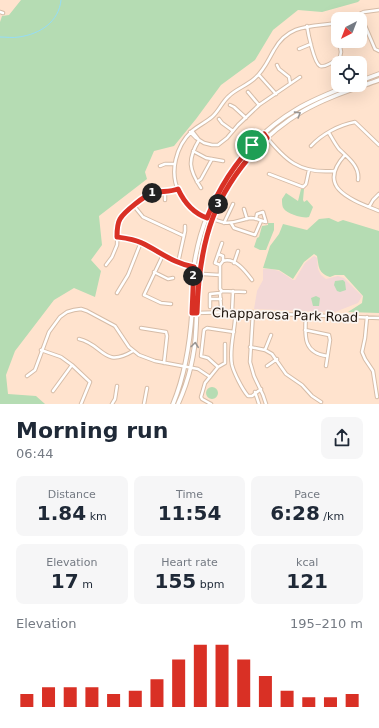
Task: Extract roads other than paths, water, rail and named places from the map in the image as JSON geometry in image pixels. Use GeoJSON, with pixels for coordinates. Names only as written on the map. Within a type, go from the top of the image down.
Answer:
{"type":"FeatureCollection","features":[{"type":"Feature","properties":{"kind":"main road"},"geometry":{"type":"LineString","coordinates":[[367,78],[379,74]]}},
{"type":"Feature","properties":{"kind":"main road"},"geometry":{"type":"LineString","coordinates":[[178,404],[186,383],[195,342],[200,268],[204,242],[221,199],[235,175],[267,138],[282,125],[304,110],[330,98],[379,80]]}},
{"type":"Feature","properties":{"kind":"main road"},"geometry":{"type":"LineString","coordinates":[[173,404],[183,376],[192,313],[194,267],[200,239],[216,196],[226,178],[243,156],[264,134],[296,109],[331,92]]}},
{"type":"Feature","properties":{"kind":"street"},"geometry":{"type":"LineString","coordinates":[[367,12],[379,10]]}},
{"type":"Feature","properties":{"kind":"street"},"geometry":{"type":"LineString","coordinates":[[256,218],[257,214],[264,212],[266,222],[256,218],[224,223],[207,218],[195,212],[184,201],[178,189],[174,174],[179,147],[191,132],[215,114],[230,94],[254,80],[259,75],[265,68],[275,48],[284,37],[293,31],[307,26],[331,24]]}},
{"type":"Feature","properties":{"kind":"street"},"geometry":{"type":"LineString","coordinates":[[307,26],[314,55],[319,65],[321,66],[340,57],[340,48]]}},
{"type":"Feature","properties":{"kind":"street"},"geometry":{"type":"LineString","coordinates":[[367,30],[375,49],[379,51]]}},
{"type":"Feature","properties":{"kind":"street"},"geometry":{"type":"LineString","coordinates":[[299,49],[311,44]]}},
{"type":"Feature","properties":{"kind":"street"},"geometry":{"type":"LineString","coordinates":[[277,65],[279,69],[289,77],[290,83]]}},
{"type":"Feature","properties":{"kind":"street"},"geometry":{"type":"LineString","coordinates":[[259,75],[276,94]]}},
{"type":"Feature","properties":{"kind":"street"},"geometry":{"type":"LineString","coordinates":[[191,132],[199,140],[208,144],[218,145],[259,105],[300,77]]}},
{"type":"Feature","properties":{"kind":"street"},"geometry":{"type":"LineString","coordinates":[[248,92],[259,105]]}},
{"type":"Feature","properties":{"kind":"street"},"geometry":{"type":"LineString","coordinates":[[230,105],[246,118]]}},
{"type":"Feature","properties":{"kind":"street"},"geometry":{"type":"LineString","coordinates":[[219,119],[233,131]]}},
{"type":"Feature","properties":{"kind":"street"},"geometry":{"type":"LineString","coordinates":[[311,146],[318,139],[339,127],[355,122],[379,145]]}},
{"type":"Feature","properties":{"kind":"street"},"geometry":{"type":"LineString","coordinates":[[329,133],[355,166],[358,180]]}},
{"type":"Feature","properties":{"kind":"street"},"geometry":{"type":"LineString","coordinates":[[264,134],[290,161],[297,166],[320,172],[334,171]]}},
{"type":"Feature","properties":{"kind":"street"},"geometry":{"type":"LineString","coordinates":[[199,140],[193,151],[191,169],[201,188]]}},
{"type":"Feature","properties":{"kind":"street"},"geometry":{"type":"LineString","coordinates":[[193,151],[203,157],[224,161]]}},
{"type":"Feature","properties":{"kind":"street"},"geometry":{"type":"LineString","coordinates":[[345,155],[336,165],[334,171],[338,190],[349,198],[379,211]]}},
{"type":"Feature","properties":{"kind":"street"},"geometry":{"type":"LineString","coordinates":[[197,182],[201,179],[212,159]]}},
{"type":"Feature","properties":{"kind":"street"},"geometry":{"type":"LineString","coordinates":[[160,166],[165,164],[175,164]]}},
{"type":"Feature","properties":{"kind":"street"},"geometry":{"type":"LineString","coordinates":[[269,174],[304,187],[309,170]]}},
{"type":"Feature","properties":{"kind":"street"},"geometry":{"type":"LineString","coordinates":[[106,265],[112,257],[117,245],[117,230],[120,219],[147,195],[178,189]]}},
{"type":"Feature","properties":{"kind":"street"},"geometry":{"type":"LineString","coordinates":[[165,192],[165,200]]}},
{"type":"Feature","properties":{"kind":"street"},"geometry":{"type":"LineString","coordinates":[[369,207],[379,194]]}},
{"type":"Feature","properties":{"kind":"street"},"geometry":{"type":"LineString","coordinates":[[224,223],[233,204]]}},
{"type":"Feature","properties":{"kind":"street"},"geometry":{"type":"LineString","coordinates":[[134,206],[143,217],[184,236]]}},
{"type":"Feature","properties":{"kind":"street"},"geometry":{"type":"LineString","coordinates":[[244,209],[247,219]]}},
{"type":"Feature","properties":{"kind":"street"},"geometry":{"type":"LineString","coordinates":[[231,223],[234,228],[255,235],[261,221]]}},
{"type":"Feature","properties":{"kind":"street"},"geometry":{"type":"LineString","coordinates":[[178,263],[185,226]]}},
{"type":"Feature","properties":{"kind":"street"},"geometry":{"type":"LineString","coordinates":[[117,237],[129,238],[140,242],[178,263],[200,268]]}},
{"type":"Feature","properties":{"kind":"street"},"geometry":{"type":"LineString","coordinates":[[117,293],[128,274],[140,242]]}},
{"type":"Feature","properties":{"kind":"street"},"geometry":{"type":"LineString","coordinates":[[220,265],[214,263],[222,243]]}},
{"type":"Feature","properties":{"kind":"street"},"geometry":{"type":"LineString","coordinates":[[234,262],[238,251]]}},
{"type":"Feature","properties":{"kind":"street"},"geometry":{"type":"LineString","coordinates":[[218,254],[223,256],[223,260]]}},
{"type":"Feature","properties":{"kind":"street"},"geometry":{"type":"LineString","coordinates":[[163,255],[144,296],[161,303],[171,304]]}},
{"type":"Feature","properties":{"kind":"street"},"geometry":{"type":"LineString","coordinates":[[223,260],[234,262],[244,270],[252,280]]}},
{"type":"Feature","properties":{"kind":"street"},"geometry":{"type":"LineString","coordinates":[[221,307],[220,265],[223,260]]}},
{"type":"Feature","properties":{"kind":"street"},"geometry":{"type":"LineString","coordinates":[[154,272],[168,278],[173,278]]}},
{"type":"Feature","properties":{"kind":"street"},"geometry":{"type":"LineString","coordinates":[[203,274],[220,275]]}},
{"type":"Feature","properties":{"kind":"street"},"geometry":{"type":"LineString","coordinates":[[232,312],[233,291]]}},
{"type":"Feature","properties":{"kind":"street"},"geometry":{"type":"LineString","coordinates":[[210,307],[210,294],[233,291],[245,292]]}},
{"type":"Feature","properties":{"kind":"street"},"geometry":{"type":"LineString","coordinates":[[210,299],[220,299]]}},
{"type":"Feature","properties":{"kind":"street"},"geometry":{"type":"LineString","coordinates":[[27,376],[35,370],[41,350],[49,332],[60,317],[67,312],[74,310],[87,311],[111,323],[118,329],[133,351],[148,359],[202,370],[210,377]]}},
{"type":"Feature","properties":{"kind":"street"},"geometry":{"type":"LineString","coordinates":[[253,312],[250,362],[266,404]]}},
{"type":"Feature","properties":{"kind":"street","name":"Chapparosa Park Road"},"geometry":{"type":"LineString","coordinates":[[192,313],[253,312],[379,318]]}},
{"type":"Feature","properties":{"kind":"street"},"geometry":{"type":"LineString","coordinates":[[306,314],[306,340],[310,348],[318,354],[327,356]]}},
{"type":"Feature","properties":{"kind":"street"},"geometry":{"type":"LineString","coordinates":[[366,317],[365,338],[362,352],[373,371],[377,397]]}},
{"type":"Feature","properties":{"kind":"street"},"geometry":{"type":"LineString","coordinates":[[235,320],[232,343],[232,364],[248,396],[252,396],[255,392],[261,389]]}},
{"type":"Feature","properties":{"kind":"street"},"geometry":{"type":"LineString","coordinates":[[141,328],[166,332],[167,336],[164,363]]}},
{"type":"Feature","properties":{"kind":"street"},"geometry":{"type":"LineString","coordinates":[[218,367],[208,358],[201,356],[204,330],[207,328],[234,332]]}},
{"type":"Feature","properties":{"kind":"street"},"geometry":{"type":"LineString","coordinates":[[305,330],[329,335],[330,340],[326,366]]}},
{"type":"Feature","properties":{"kind":"street"},"geometry":{"type":"LineString","coordinates":[[265,350],[271,335]]}},
{"type":"Feature","properties":{"kind":"street"},"geometry":{"type":"LineString","coordinates":[[79,339],[93,345],[106,356],[115,358],[124,356],[133,351]]}},
{"type":"Feature","properties":{"kind":"street"},"geometry":{"type":"LineString","coordinates":[[225,344],[225,363]]}},
{"type":"Feature","properties":{"kind":"street"},"geometry":{"type":"LineString","coordinates":[[250,347],[265,350],[272,354],[277,359],[286,374],[302,385],[312,396],[321,402]]}},
{"type":"Feature","properties":{"kind":"street"},"geometry":{"type":"LineString","coordinates":[[41,350],[61,357],[90,382],[81,404]]}},
{"type":"Feature","properties":{"kind":"street"},"geometry":{"type":"LineString","coordinates":[[267,366],[277,359]]}},
{"type":"Feature","properties":{"kind":"street"},"geometry":{"type":"LineString","coordinates":[[211,404],[201,398],[204,384],[218,367],[225,363],[232,364]]}},
{"type":"Feature","properties":{"kind":"street"},"geometry":{"type":"LineString","coordinates":[[53,391],[72,365]]}},
{"type":"Feature","properties":{"kind":"street"},"geometry":{"type":"LineString","coordinates":[[112,404],[115,399],[117,386]]}},
{"type":"Feature","properties":{"kind":"street"},"geometry":{"type":"LineString","coordinates":[[144,404],[147,388]]}},
{"type":"Feature","properties":{"kind":"street"},"geometry":{"type":"LineString","coordinates":[[255,392],[259,404]]}},
{"type":"Feature","properties":{"kind":"waterway"},"geometry":{"type":"LineString","coordinates":[[0,37],[19,37],[41,30],[57,15],[61,0]]}}]}
